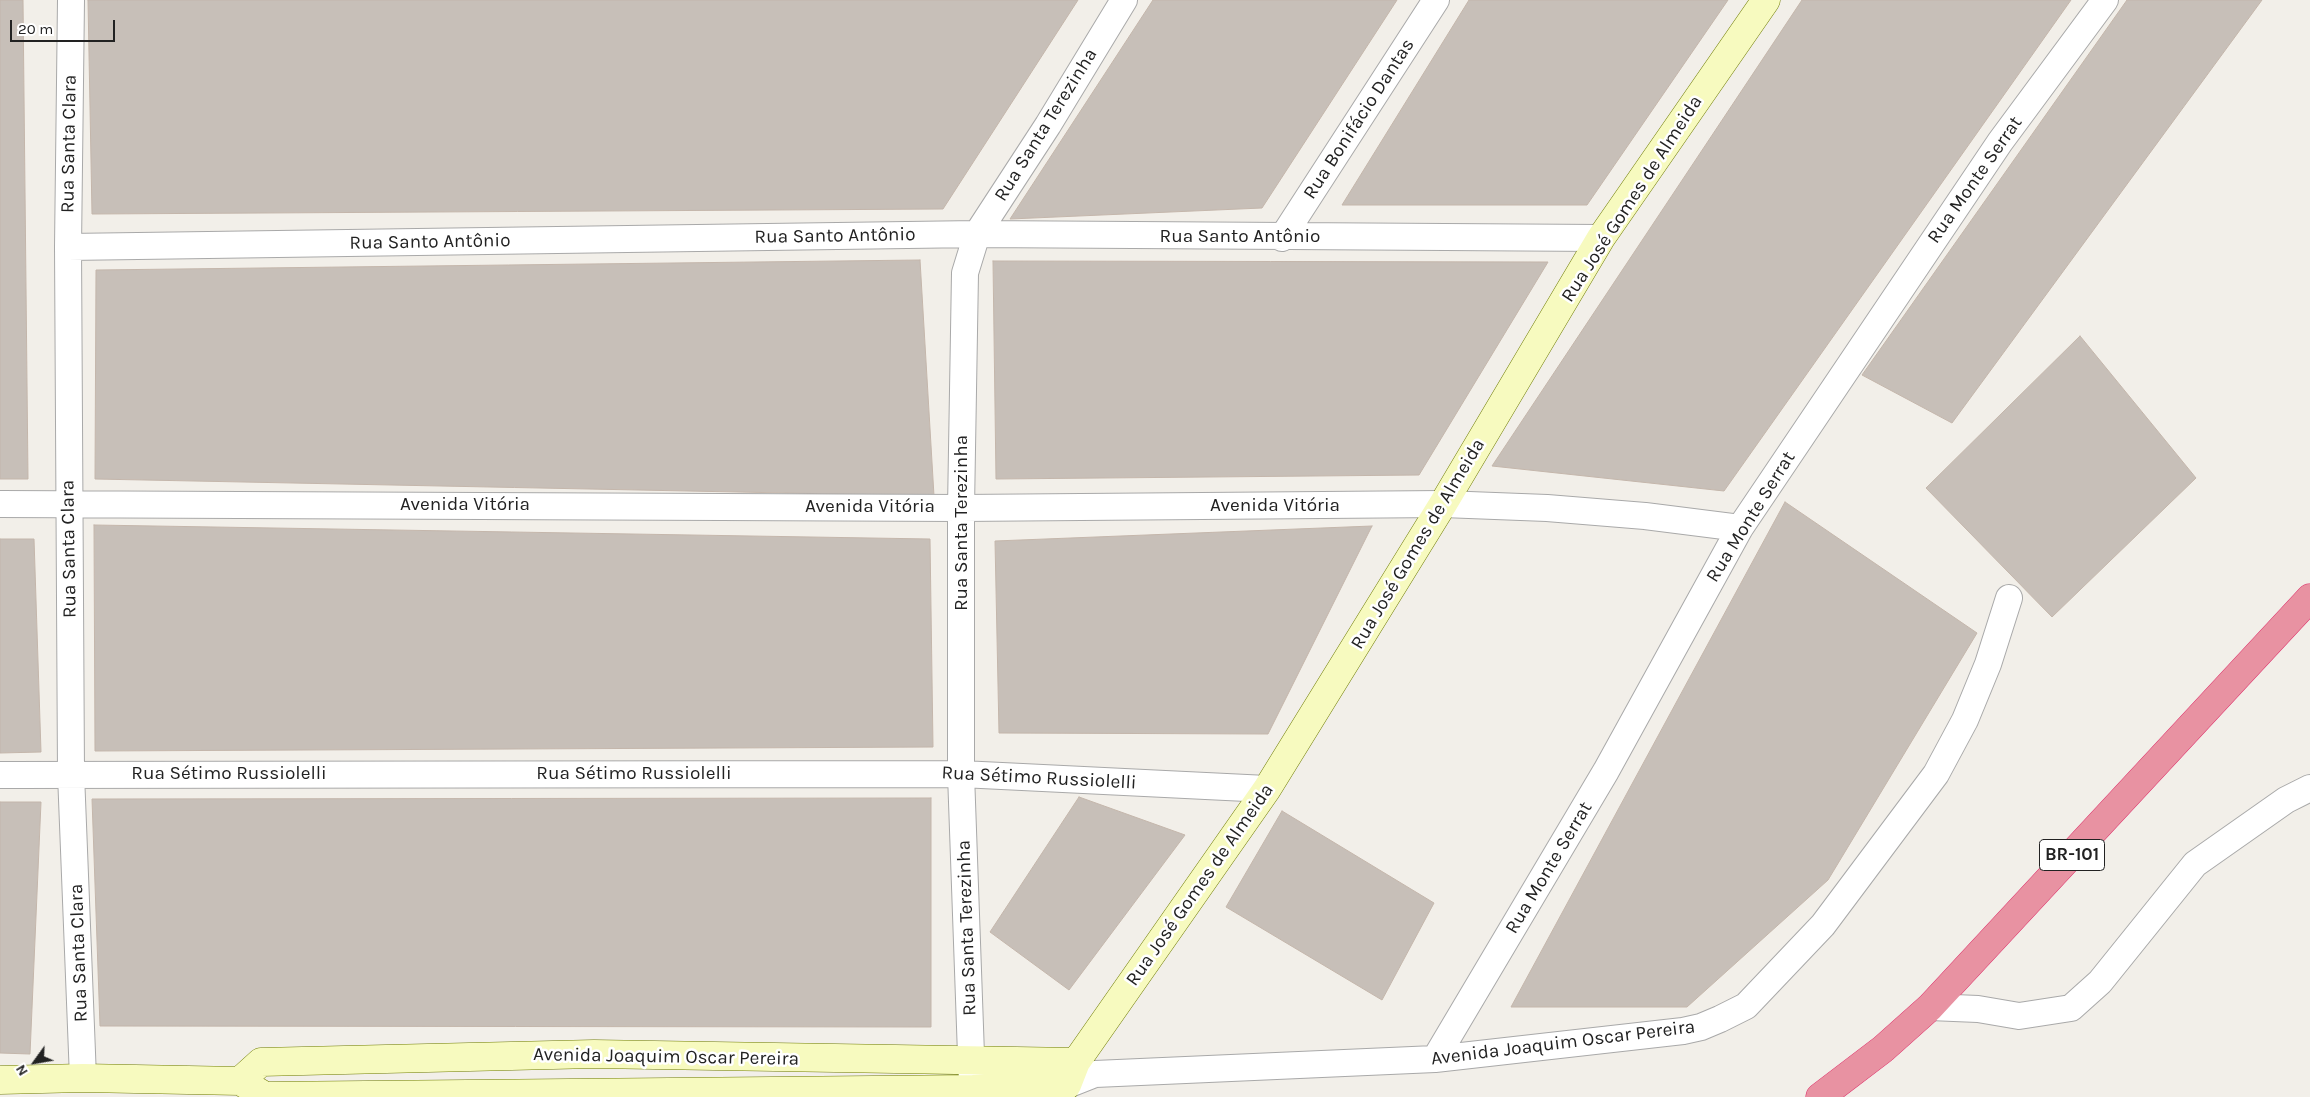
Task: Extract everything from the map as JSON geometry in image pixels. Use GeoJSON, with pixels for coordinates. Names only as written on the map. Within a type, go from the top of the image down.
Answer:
{"type":"FeatureCollection","features":[{"type":"Feature","properties":{"kind":"highway","name":"BR-101"},"geometry":{"type":"LineString","coordinates":[[1820,1097],[1883,1049],[1930,1007],[2310,598]]}},
{"type":"Feature","properties":{"kind":"street","name":"Rua Santa Clara"},"geometry":{"type":"LineString","coordinates":[[71,0],[68,247],[68,503],[72,774],[83,1088]]}},
{"type":"Feature","properties":{"kind":"street","name":"Rua Santa Terezinha"},"geometry":{"type":"LineString","coordinates":[[973,1089],[961,774],[961,508],[964,285],[967,264],[977,234],[1048,125],[1124,0]]}},
{"type":"Feature","properties":{"kind":"street","name":"Rua Bonifácio Dantas"},"geometry":{"type":"LineString","coordinates":[[1282,238],[1436,0]]}},
{"type":"Feature","properties":{"kind":"street","name":"Rua José Gomes de Almeida"},"geometry":{"type":"LineString","coordinates":[[1079,1074],[1267,789],[1444,504],[1601,238],[1766,0]]}},
{"type":"Feature","properties":{"kind":"street","name":"Rua Monte Serrat"},"geometry":{"type":"LineString","coordinates":[[1434,1059],[1606,771],[1740,528],[2000,142],[2105,0]]}},
{"type":"Feature","properties":{"kind":"street","name":"Rua Santo Antônio"},"geometry":{"type":"LineString","coordinates":[[68,247],[977,234],[1282,238],[1601,238]]}},
{"type":"Feature","properties":{"kind":"street","name":"Avenida Vitória"},"geometry":{"type":"LineString","coordinates":[[0,504],[961,508],[1444,504],[1547,508],[1645,516],[1740,528]]}},
{"type":"Feature","properties":{"kind":"street","name":"Avenida Joaquim Oscar Pereira"},"geometry":{"type":"LineString","coordinates":[[0,1080],[83,1088],[240,1081],[265,1096],[973,1089],[1079,1074],[1434,1059],[1683,1031],[1701,1027],[1746,1006],[1823,925],[1936,774],[1965,720],[1988,664],[2009,598]]}},
{"type":"Feature","properties":{"kind":"street","name":"Rua Sétimo Russiolelli"},"geometry":{"type":"LineString","coordinates":[[0,775],[961,774],[1267,789]]}},
{"type":"Feature","properties":{"kind":"street"},"geometry":{"type":"LineString","coordinates":[[1930,1007],[1978,1009],[2019,1016],[2071,1008],[2100,982],[2195,864],[2286,800],[2310,788]]}},
{"type":"Feature","properties":{"kind":"street","name":"Avenida Joaquim Oscar Pereira"},"geometry":{"type":"LineString","coordinates":[[240,1081],[261,1062],[594,1054],[971,1062],[1079,1074]]}},
{"type":"Feature","properties":{"kind":"street"},"geometry":{"type":"LineString","coordinates":[[594,1054],[595,1092]]}},
{"type":"Feature","properties":{"kind":"building"},"geometry":{"type":"Polygon","coordinates":[[[0,0],[23,0],[28,479],[0,479],[0,0]]]}},
{"type":"Feature","properties":{"kind":"building"},"geometry":{"type":"Polygon","coordinates":[[[88,0],[1078,0],[943,209],[92,214],[88,0]]]}},
{"type":"Feature","properties":{"kind":"building"},"geometry":{"type":"Polygon","coordinates":[[[1153,0],[1397,0],[1262,208],[1010,219],[1153,0]]]}},
{"type":"Feature","properties":{"kind":"building"},"geometry":{"type":"Polygon","coordinates":[[[1469,0],[1728,0],[1587,205],[1342,205],[1469,0]]]}},
{"type":"Feature","properties":{"kind":"building"},"geometry":{"type":"Polygon","coordinates":[[[1802,0],[2071,0],[1724,491],[1492,466],[1802,0]]]}},
{"type":"Feature","properties":{"kind":"building"},"geometry":{"type":"Polygon","coordinates":[[[2127,0],[2262,0],[1952,423],[1862,375],[2127,0]]]}},
{"type":"Feature","properties":{"kind":"building"},"geometry":{"type":"Polygon","coordinates":[[[920,260],[934,496],[95,479],[96,270],[920,260]]]}},
{"type":"Feature","properties":{"kind":"building"},"geometry":{"type":"Polygon","coordinates":[[[993,261],[1548,262],[1419,475],[996,479],[993,261]]]}},
{"type":"Feature","properties":{"kind":"building"},"geometry":{"type":"Polygon","coordinates":[[[2080,336],[2196,478],[2052,617],[1926,488],[2080,336]]]}},
{"type":"Feature","properties":{"kind":"building"},"geometry":{"type":"Polygon","coordinates":[[[1785,502],[1977,633],[1828,880],[1687,1007],[1511,1007],[1785,502]]]}},
{"type":"Feature","properties":{"kind":"building"},"geometry":{"type":"Polygon","coordinates":[[[94,525],[930,539],[933,747],[95,751],[94,525]]]}},
{"type":"Feature","properties":{"kind":"building"},"geometry":{"type":"Polygon","coordinates":[[[1372,526],[1268,734],[999,733],[995,541],[1372,526]]]}},
{"type":"Feature","properties":{"kind":"building"},"geometry":{"type":"Polygon","coordinates":[[[0,539],[34,539],[41,752],[0,753],[0,539]]]}},
{"type":"Feature","properties":{"kind":"building"},"geometry":{"type":"Polygon","coordinates":[[[1079,797],[1185,835],[1069,990],[990,932],[1079,797]]]}},
{"type":"Feature","properties":{"kind":"building"},"geometry":{"type":"Polygon","coordinates":[[[931,798],[931,1027],[100,1026],[92,799],[931,798]]]}},
{"type":"Feature","properties":{"kind":"building"},"geometry":{"type":"Polygon","coordinates":[[[0,802],[41,802],[30,1054],[0,1053],[0,802]]]}},
{"type":"Feature","properties":{"kind":"building"},"geometry":{"type":"Polygon","coordinates":[[[1282,811],[1434,903],[1382,1000],[1226,907],[1282,811]]]}}]}
